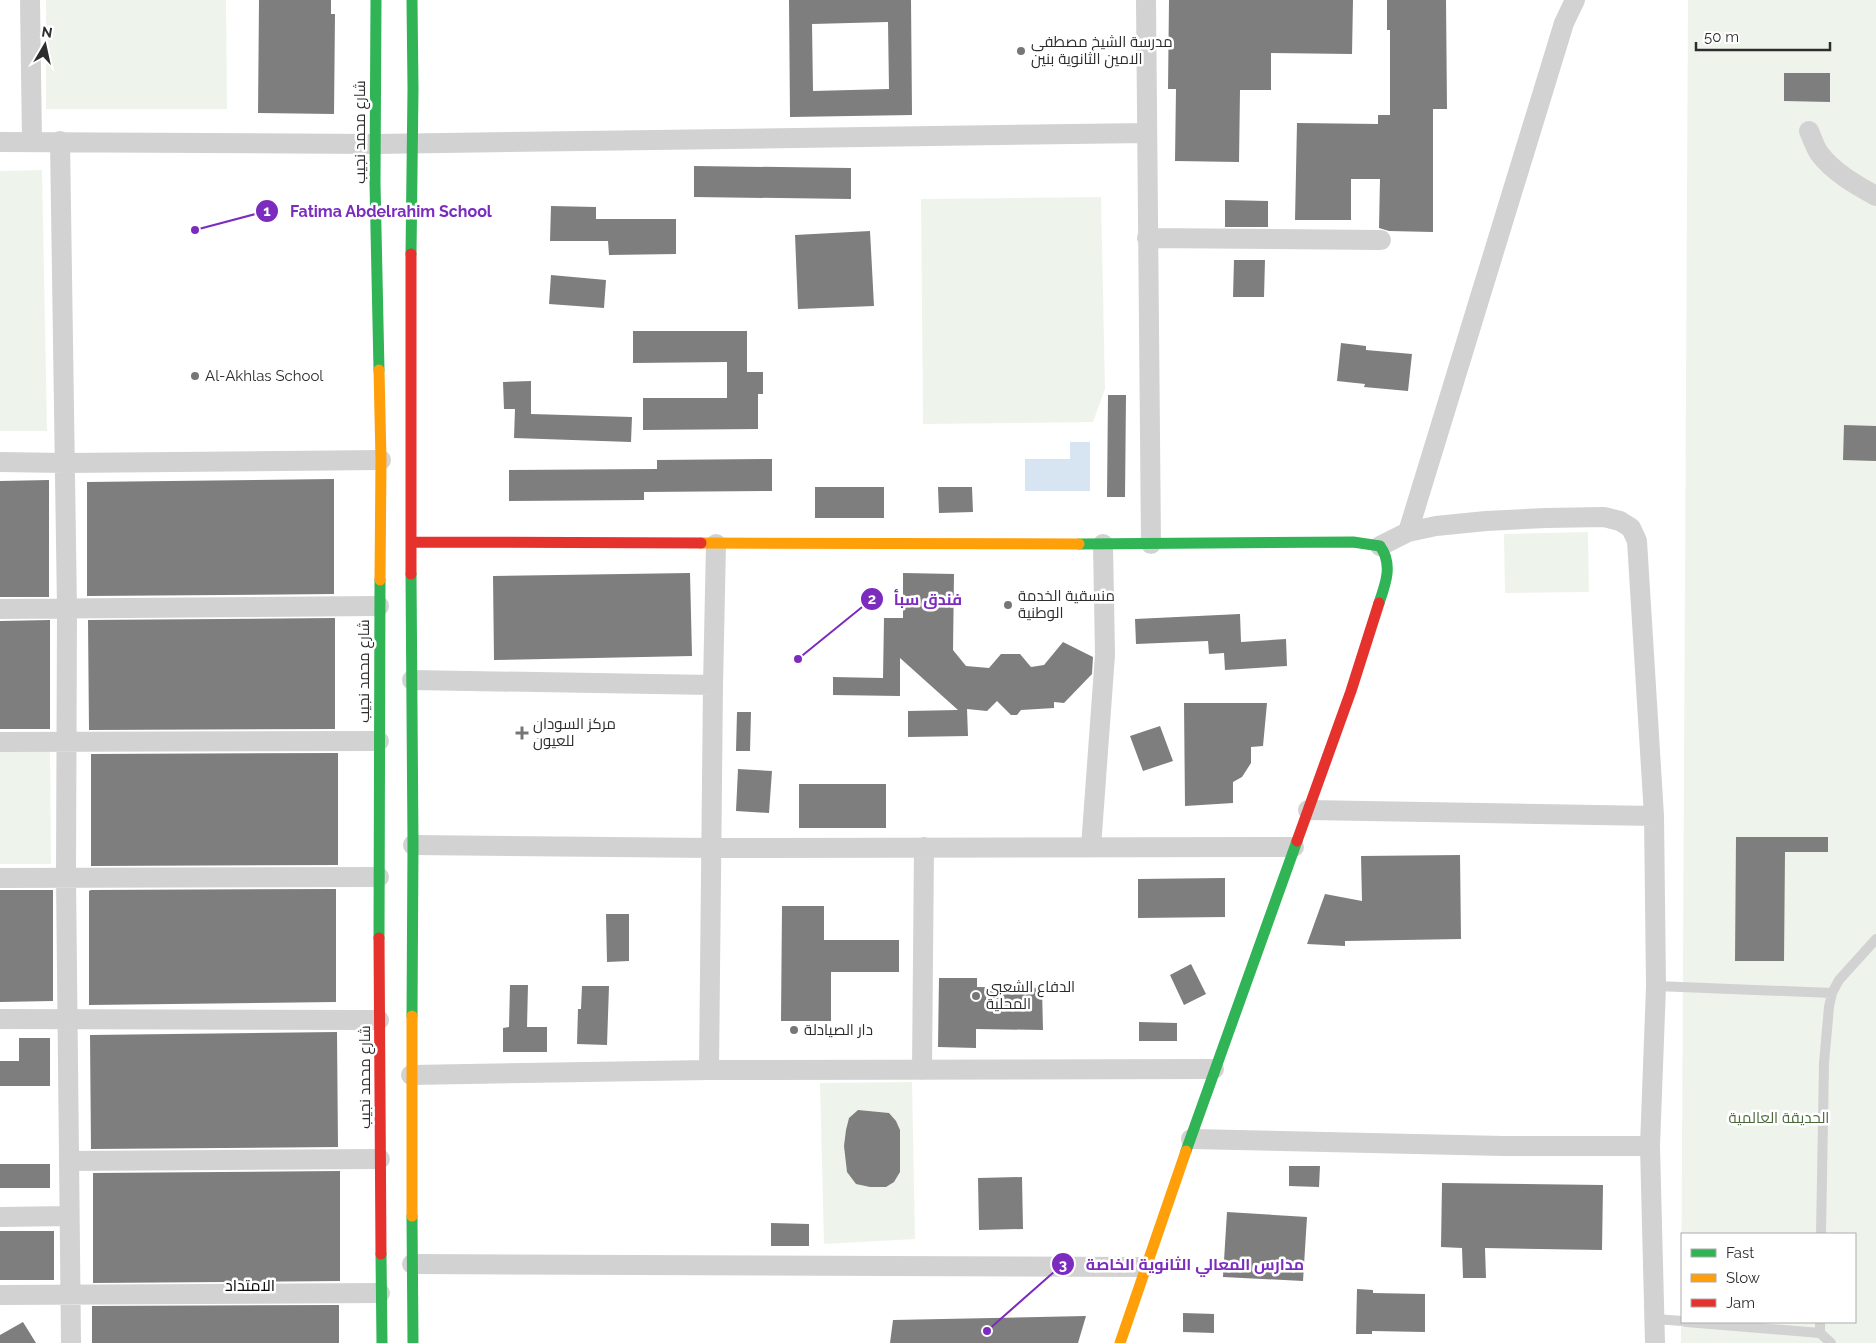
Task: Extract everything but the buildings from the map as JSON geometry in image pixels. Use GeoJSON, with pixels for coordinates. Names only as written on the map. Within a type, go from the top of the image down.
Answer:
{"type":"FeatureCollection","features":[{"type":"Feature","properties":{"kind":"main road","name":"شارع محمد نجيب"},"geometry":{"type":"LineString","coordinates":[[376,0],[374,88],[375,183],[381,460],[379,1020],[380,1293],[382,1343]]}},
{"type":"Feature","properties":{"kind":"main road"},"geometry":{"type":"LineString","coordinates":[[412,0],[413,89],[410,320],[413,1343]]}},
{"type":"Feature","properties":{"kind":"main road"},"geometry":{"type":"LineString","coordinates":[[374,88],[386,96]]}},
{"type":"Feature","properties":{"kind":"main road"},"geometry":{"type":"LineString","coordinates":[[403,97],[413,89]]}},
{"type":"Feature","properties":{"kind":"main road"},"geometry":{"type":"LineString","coordinates":[[402,170],[408,175],[412,183]]}},
{"type":"Feature","properties":{"kind":"main road"},"geometry":{"type":"LineString","coordinates":[[375,183],[379,174],[386,171]]}},
{"type":"Feature","properties":{"kind":"main road"},"geometry":{"type":"LineString","coordinates":[[412,542],[716,544],[1353,542],[1380,546],[1386,553],[1388,579],[1351,691],[1214,1069],[1120,1343]]}},
{"type":"Feature","properties":{"kind":"street"},"geometry":{"type":"LineString","coordinates":[[30,0],[32,142]]}},
{"type":"Feature","properties":{"kind":"street"},"geometry":{"type":"LineString","coordinates":[[1146,0],[1151,544]]}},
{"type":"Feature","properties":{"kind":"street"},"geometry":{"type":"LineString","coordinates":[[1408,532],[1564,23],[1575,0]]}},
{"type":"Feature","properties":{"kind":"street"},"geometry":{"type":"LineString","coordinates":[[1809,131],[1819,152],[1834,168],[1856,186],[1876,196]]}},
{"type":"Feature","properties":{"kind":"street"},"geometry":{"type":"LineString","coordinates":[[0,142],[375,144],[1146,133]]}},
{"type":"Feature","properties":{"kind":"street"},"geometry":{"type":"LineString","coordinates":[[60,141],[67,609],[66,877],[71,1343]]}},
{"type":"Feature","properties":{"kind":"street"},"geometry":{"type":"LineString","coordinates":[[1147,238],[1381,240]]}},
{"type":"Feature","properties":{"kind":"street"},"geometry":{"type":"LineString","coordinates":[[0,462],[381,460]]}},
{"type":"Feature","properties":{"kind":"street"},"geometry":{"type":"LineString","coordinates":[[1380,546],[1408,532],[1436,526],[1486,521],[1604,517],[1620,521],[1631,528],[1637,541],[1654,816],[1656,986],[1650,1146],[1655,1343]]}},
{"type":"Feature","properties":{"kind":"street"},"geometry":{"type":"LineString","coordinates":[[709,1070],[712,685],[716,544]]}},
{"type":"Feature","properties":{"kind":"street"},"geometry":{"type":"LineString","coordinates":[[1092,847],[1105,655],[1103,544]]}},
{"type":"Feature","properties":{"kind":"street"},"geometry":{"type":"LineString","coordinates":[[0,609],[379,606]]}},
{"type":"Feature","properties":{"kind":"street"},"geometry":{"type":"LineString","coordinates":[[412,680],[712,685]]}},
{"type":"Feature","properties":{"kind":"street"},"geometry":{"type":"LineString","coordinates":[[0,742],[379,741]]}},
{"type":"Feature","properties":{"kind":"street"},"geometry":{"type":"LineString","coordinates":[[1308,810],[1654,816]]}},
{"type":"Feature","properties":{"kind":"street"},"geometry":{"type":"LineString","coordinates":[[413,845],[711,848],[1294,847]]}},
{"type":"Feature","properties":{"kind":"street"},"geometry":{"type":"LineString","coordinates":[[922,1070],[924,847]]}},
{"type":"Feature","properties":{"kind":"street"},"geometry":{"type":"LineString","coordinates":[[0,878],[379,877]]}},
{"type":"Feature","properties":{"kind":"street"},"geometry":{"type":"LineString","coordinates":[[0,1019],[379,1020]]}},
{"type":"Feature","properties":{"kind":"street"},"geometry":{"type":"LineString","coordinates":[[411,1075],[709,1070],[1214,1069]]}},
{"type":"Feature","properties":{"kind":"street"},"geometry":{"type":"LineString","coordinates":[[1191,1138],[1504,1146],[1650,1146]]}},
{"type":"Feature","properties":{"kind":"street"},"geometry":{"type":"LineString","coordinates":[[69,1161],[380,1159]]}},
{"type":"Feature","properties":{"kind":"street"},"geometry":{"type":"LineString","coordinates":[[0,1217],[69,1216]]}},
{"type":"Feature","properties":{"kind":"street"},"geometry":{"type":"LineString","coordinates":[[412,1264],[1146,1267]]}},
{"type":"Feature","properties":{"kind":"street"},"geometry":{"type":"LineString","coordinates":[[0,1295],[380,1293]]}},
{"type":"Feature","properties":{"kind":"lane"},"geometry":{"type":"LineString","coordinates":[[1821,1233],[1824,1063],[1829,1007],[1832,993],[1839,980],[1876,939]]}},
{"type":"Feature","properties":{"kind":"lane"},"geometry":{"type":"LineString","coordinates":[[1656,986],[1832,993]]}},
{"type":"Feature","properties":{"kind":"lane"},"geometry":{"type":"LineString","coordinates":[[1655,1319],[1681,1321]]}},
{"type":"Feature","properties":{"kind":"lane"},"geometry":{"type":"LineString","coordinates":[[1698,1323],[1820,1333],[1831,1343]]}},
{"type":"Feature","properties":{"kind":"lane"},"geometry":{"type":"LineString","coordinates":[[1820,1323],[1820,1333]]}},
{"type":"Feature","properties":{"kind":"green space"},"geometry":{"type":"Polygon","coordinates":[[[46,0],[226,0],[227,109],[46,109],[46,0]]]}},
{"type":"Feature","properties":{"kind":"green space","name":"الحديقة العالمية"},"geometry":{"type":"Polygon","coordinates":[[[1688,0],[1876,0],[1876,1343],[1681,1343],[1681,1323],[1856,1323],[1856,1233],[1682,1233],[1688,0]]]}},
{"type":"Feature","properties":{"kind":"green space"},"geometry":{"type":"Polygon","coordinates":[[[42,170],[47,431],[0,431],[0,171],[42,170]]]}},
{"type":"Feature","properties":{"kind":"green space"},"geometry":{"type":"Polygon","coordinates":[[[1101,197],[1105,389],[1093,422],[923,424],[921,199],[1101,197]]]}},
{"type":"Feature","properties":{"kind":"green space"},"geometry":{"type":"Polygon","coordinates":[[[1588,532],[1589,592],[1505,593],[1504,534],[1588,532]]]}},
{"type":"Feature","properties":{"kind":"green space"},"geometry":{"type":"Polygon","coordinates":[[[50,748],[51,864],[0,864],[0,749],[50,748]]]}},
{"type":"Feature","properties":{"kind":"green space"},"geometry":{"type":"Polygon","coordinates":[[[912,1082],[915,1239],[824,1244],[820,1083],[912,1082]]]}},
{"type":"Feature","properties":{"kind":"water"},"geometry":{"type":"Polygon","coordinates":[[[1070,442],[1090,442],[1090,491],[1025,491],[1025,459],[1070,459],[1070,442]]]}},
{"type":"Feature","properties":{"kind":"traffic: fast"},"geometry":{"type":"LineString","coordinates":[[376,0],[375,183],[379,370]]}},
{"type":"Feature","properties":{"kind":"traffic: fast"},"geometry":{"type":"LineString","coordinates":[[411,254],[412,0]]}},
{"type":"Feature","properties":{"kind":"traffic: fast"},"geometry":{"type":"LineString","coordinates":[[1079,544],[1353,542],[1380,546],[1386,560],[1387,574],[1379,603]]}},
{"type":"Feature","properties":{"kind":"traffic: fast"},"geometry":{"type":"LineString","coordinates":[[411,574],[412,1016]]}},
{"type":"Feature","properties":{"kind":"traffic: fast"},"geometry":{"type":"LineString","coordinates":[[379,938],[380,580]]}},
{"type":"Feature","properties":{"kind":"traffic: fast"},"geometry":{"type":"LineString","coordinates":[[1186,1151],[1297,841]]}},
{"type":"Feature","properties":{"kind":"traffic: fast"},"geometry":{"type":"LineString","coordinates":[[412,1216],[413,1343]]}},
{"type":"Feature","properties":{"kind":"traffic: fast"},"geometry":{"type":"LineString","coordinates":[[381,1254],[382,1343]]}},
{"type":"Feature","properties":{"kind":"traffic: slow"},"geometry":{"type":"LineString","coordinates":[[379,370],[381,460],[380,580]]}},
{"type":"Feature","properties":{"kind":"traffic: slow"},"geometry":{"type":"LineString","coordinates":[[701,543],[1079,544]]}},
{"type":"Feature","properties":{"kind":"traffic: slow"},"geometry":{"type":"LineString","coordinates":[[412,1016],[412,1216]]}},
{"type":"Feature","properties":{"kind":"traffic: slow"},"geometry":{"type":"LineString","coordinates":[[1120,1343],[1186,1151]]}},
{"type":"Feature","properties":{"kind":"traffic: jam"},"geometry":{"type":"LineString","coordinates":[[411,254],[411,574]]}},
{"type":"Feature","properties":{"kind":"traffic: jam"},"geometry":{"type":"LineString","coordinates":[[412,542],[701,543]]}},
{"type":"Feature","properties":{"kind":"traffic: jam"},"geometry":{"type":"LineString","coordinates":[[1297,841],[1351,691],[1379,603]]}},
{"type":"Feature","properties":{"kind":"traffic: jam"},"geometry":{"type":"LineString","coordinates":[[379,938],[381,1254]]}},
{"type":"Feature","properties":{"kind":"place","name":"مدرسة الشيخ مصطفى الامين الثانوية بنين"},"geometry":{"type":"Point","coordinates":[1021,51]}},
{"type":"Feature","properties":{"kind":"place","name":"Fatima Abdelrahim School"},"geometry":{"type":"Point","coordinates":[195,230]}},
{"type":"Feature","properties":{"kind":"place","name":"Al-Akhlas School"},"geometry":{"type":"Point","coordinates":[195,376]}},
{"type":"Feature","properties":{"kind":"place","name":"منسقية الخدمة الوطنية"},"geometry":{"type":"Point","coordinates":[1008,605]}},
{"type":"Feature","properties":{"kind":"place","name":"فندق سبأ"},"geometry":{"type":"Point","coordinates":[798,659]}},
{"type":"Feature","properties":{"kind":"place","name":"مركز السودان للعيون"},"geometry":{"type":"Point","coordinates":[522,733]}},
{"type":"Feature","properties":{"kind":"place","name":"الدفاع الشعبي المحلية"},"geometry":{"type":"Point","coordinates":[976,996]}},
{"type":"Feature","properties":{"kind":"place","name":"دار الصيادلة"},"geometry":{"type":"Point","coordinates":[794,1030]}},
{"type":"Feature","properties":{"kind":"place","name":"مدارس المعالي الثانوية الخاصة"},"geometry":{"type":"Point","coordinates":[987,1331]}},
{"type":"Feature","properties":{"kind":"district","name":"الامتداد"},"geometry":{"type":"Point","coordinates":[250,1285]}}]}
